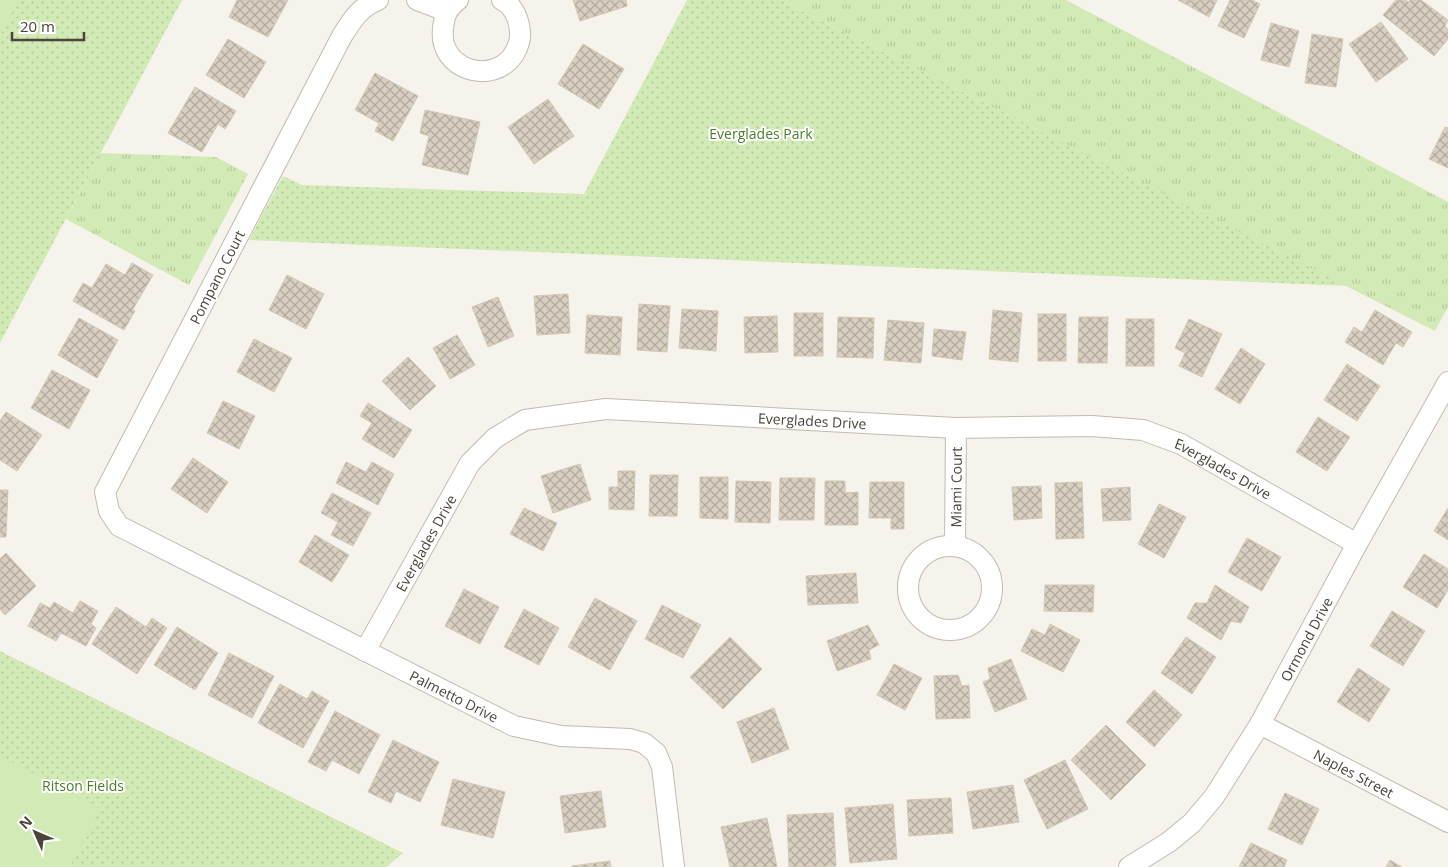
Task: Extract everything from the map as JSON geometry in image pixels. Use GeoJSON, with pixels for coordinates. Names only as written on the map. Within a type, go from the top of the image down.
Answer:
{"type":"FeatureCollection","features":[{"type":"Feature","properties":{"kind":"street","name":"Pompano Court"},"geometry":{"type":"LineString","coordinates":[[158,546],[119,526],[109,511],[106,492],[342,36],[355,15],[369,4],[378,0]]}},
{"type":"Feature","properties":{"kind":"street"},"geometry":{"type":"LineString","coordinates":[[417,0],[452,6],[442,36],[445,48],[452,59],[463,68],[475,72],[488,72],[500,67],[511,59],[518,48],[521,35],[519,22],[514,11],[502,0]]}},
{"type":"Feature","properties":{"kind":"street","name":"Ormond Drive"},"geometry":{"type":"LineString","coordinates":[[1129,867],[1169,842],[1192,824],[1214,798],[1260,724],[1357,544],[1448,382]]}},
{"type":"Feature","properties":{"kind":"street","name":"Everglades Drive"},"geometry":{"type":"LineString","coordinates":[[365,651],[470,463],[494,438],[525,420],[606,409],[956,428],[1092,426],[1143,430],[1181,444],[1357,544]]}},
{"type":"Feature","properties":{"kind":"street","name":"Miami Court"},"geometry":{"type":"LineString","coordinates":[[955,546],[956,428]]}},
{"type":"Feature","properties":{"kind":"street","name":"Palmetto Drive"},"geometry":{"type":"LineString","coordinates":[[158,546],[514,726],[561,736],[630,739],[644,743],[656,753],[662,767],[674,867]]}},
{"type":"Feature","properties":{"kind":"street","name":"Miami Court"},"geometry":{"type":"LineString","coordinates":[[955,546],[968,550],[979,558],[987,569],[991,582],[991,595],[986,608],[978,619],[967,626],[954,630],[941,630],[928,624],[917,615],[910,602],[908,588],[910,574],[917,562],[928,552],[941,547],[955,546]]}},
{"type":"Feature","properties":{"kind":"street","name":"Naples Street"},"geometry":{"type":"LineString","coordinates":[[1260,724],[1448,822]]}},
{"type":"Feature","properties":{"kind":"green space"},"geometry":{"type":"Polygon","coordinates":[[[0,0],[182,0],[0,343],[0,0]]]}},
{"type":"Feature","properties":{"kind":"green space"},"geometry":{"type":"Polygon","coordinates":[[[0,0],[18,0],[0,37],[0,0]]]}},
{"type":"Feature","properties":{"kind":"green space","name":"Everglades Park"},"geometry":{"type":"Polygon","coordinates":[[[687,0],[780,0],[1347,286],[249,240],[283,176],[302,185],[584,194],[687,0]]]}},
{"type":"Feature","properties":{"kind":"green space"},"geometry":{"type":"Polygon","coordinates":[[[780,0],[1066,0],[1448,202],[1448,307],[1435,331],[780,0]]]}},
{"type":"Feature","properties":{"kind":"green space"},"geometry":{"type":"Polygon","coordinates":[[[101,153],[216,157],[248,174],[189,285],[66,219],[101,153]]]}},
{"type":"Feature","properties":{"kind":"green space","name":"Ritson Fields"},"geometry":{"type":"Polygon","coordinates":[[[0,651],[403,853],[386,867],[0,867],[0,651]]]}},
{"type":"Feature","properties":{"kind":"green space"},"geometry":{"type":"Polygon","coordinates":[[[0,756],[101,809],[70,867],[0,867],[0,756]]]}},
{"type":"Feature","properties":{"kind":"building"},"geometry":{"type":"Polygon","coordinates":[[[237,0],[288,0],[268,37],[229,17],[237,0]]]}},
{"type":"Feature","properties":{"kind":"building"},"geometry":{"type":"Polygon","coordinates":[[[573,0],[626,0],[627,6],[580,21],[573,0]]]}},
{"type":"Feature","properties":{"kind":"building"},"geometry":{"type":"Polygon","coordinates":[[[1178,0],[1217,0],[1209,17],[1178,0]]]}},
{"type":"Feature","properties":{"kind":"building"},"geometry":{"type":"Polygon","coordinates":[[[1230,0],[1252,0],[1260,4],[1244,38],[1218,26],[1230,0]]]}},
{"type":"Feature","properties":{"kind":"building"},"geometry":{"type":"Polygon","coordinates":[[[1396,0],[1409,2],[1410,0],[1421,0],[1448,20],[1445,26],[1448,29],[1448,39],[1434,56],[1383,15],[1396,0]]]}},
{"type":"Feature","properties":{"kind":"building"},"geometry":{"type":"Polygon","coordinates":[[[1381,22],[1408,59],[1376,82],[1349,44],[1381,22]]]}},
{"type":"Feature","properties":{"kind":"building"},"geometry":{"type":"Polygon","coordinates":[[[1271,23],[1299,31],[1289,67],[1261,60],[1271,23]]]}},
{"type":"Feature","properties":{"kind":"building"},"geometry":{"type":"Polygon","coordinates":[[[1312,34],[1343,39],[1336,87],[1305,83],[1312,34]]]}},
{"type":"Feature","properties":{"kind":"building"},"geometry":{"type":"Polygon","coordinates":[[[228,39],[266,62],[244,98],[206,75],[228,39]]]}},
{"type":"Feature","properties":{"kind":"building"},"geometry":{"type":"Polygon","coordinates":[[[583,44],[624,69],[599,109],[558,84],[583,44]]]}},
{"type":"Feature","properties":{"kind":"building"},"geometry":{"type":"Polygon","coordinates":[[[375,73],[418,96],[393,141],[375,131],[379,123],[355,110],[375,73]]]}},
{"type":"Feature","properties":{"kind":"building"},"geometry":{"type":"Polygon","coordinates":[[[195,87],[236,111],[225,129],[218,124],[202,152],[168,133],[195,87]]]}},
{"type":"Feature","properties":{"kind":"building"},"geometry":{"type":"Polygon","coordinates":[[[548,99],[574,136],[534,164],[508,127],[548,99]]]}},
{"type":"Feature","properties":{"kind":"building"},"geometry":{"type":"Polygon","coordinates":[[[425,110],[480,122],[468,175],[422,165],[429,136],[420,133],[425,110]]]}},
{"type":"Feature","properties":{"kind":"building"},"geometry":{"type":"Polygon","coordinates":[[[1445,127],[1448,128],[1448,168],[1429,159],[1445,127]]]}},
{"type":"Feature","properties":{"kind":"building"},"geometry":{"type":"Polygon","coordinates":[[[132,263],[153,275],[133,309],[135,311],[124,330],[73,301],[83,283],[92,288],[106,264],[125,275],[132,263]]]}},
{"type":"Feature","properties":{"kind":"building"},"geometry":{"type":"Polygon","coordinates":[[[287,275],[324,294],[306,329],[269,310],[287,275]]]}},
{"type":"Feature","properties":{"kind":"building"},"geometry":{"type":"Polygon","coordinates":[[[568,294],[570,333],[537,335],[534,296],[568,294]]]}},
{"type":"Feature","properties":{"kind":"building"},"geometry":{"type":"Polygon","coordinates":[[[498,297],[514,336],[488,347],[472,307],[498,297]]]}},
{"type":"Feature","properties":{"kind":"building"},"geometry":{"type":"Polygon","coordinates":[[[639,304],[670,306],[667,352],[637,350],[639,304]]]}},
{"type":"Feature","properties":{"kind":"building"},"geometry":{"type":"Polygon","coordinates":[[[682,309],[718,311],[716,351],[679,348],[682,309]]]}},
{"type":"Feature","properties":{"kind":"building"},"geometry":{"type":"Polygon","coordinates":[[[993,310],[1022,313],[1018,362],[989,359],[993,310]]]}},
{"type":"Feature","properties":{"kind":"building"},"geometry":{"type":"Polygon","coordinates":[[[1375,310],[1412,332],[1403,347],[1396,343],[1383,365],[1345,342],[1354,327],[1362,332],[1375,310]]]}},
{"type":"Feature","properties":{"kind":"building"},"geometry":{"type":"Polygon","coordinates":[[[794,313],[823,313],[823,356],[794,356],[794,313]]]}},
{"type":"Feature","properties":{"kind":"building"},"geometry":{"type":"Polygon","coordinates":[[[1038,314],[1066,314],[1066,361],[1038,361],[1038,314]]]}},
{"type":"Feature","properties":{"kind":"building"},"geometry":{"type":"Polygon","coordinates":[[[587,315],[622,317],[620,355],[585,353],[587,315]]]}},
{"type":"Feature","properties":{"kind":"building"},"geometry":{"type":"Polygon","coordinates":[[[777,316],[778,352],[745,353],[744,317],[777,316]]]}},
{"type":"Feature","properties":{"kind":"building"},"geometry":{"type":"Polygon","coordinates":[[[838,317],[874,318],[873,358],[837,357],[838,317]]]}},
{"type":"Feature","properties":{"kind":"building"},"geometry":{"type":"Polygon","coordinates":[[[1079,317],[1108,317],[1107,363],[1078,363],[1079,317]]]}},
{"type":"Feature","properties":{"kind":"building"},"geometry":{"type":"Polygon","coordinates":[[[79,318],[118,340],[97,378],[58,355],[79,318]]]}},
{"type":"Feature","properties":{"kind":"building"},"geometry":{"type":"Polygon","coordinates":[[[1126,319],[1154,319],[1154,366],[1126,366],[1126,319]]]}},
{"type":"Feature","properties":{"kind":"building"},"geometry":{"type":"Polygon","coordinates":[[[1189,319],[1222,334],[1202,377],[1179,366],[1185,353],[1175,348],[1189,319]]]}},
{"type":"Feature","properties":{"kind":"building"},"geometry":{"type":"Polygon","coordinates":[[[888,320],[924,323],[921,363],[884,360],[888,320]]]}},
{"type":"Feature","properties":{"kind":"building"},"geometry":{"type":"Polygon","coordinates":[[[934,329],[966,332],[962,360],[932,356],[934,329]]]}},
{"type":"Feature","properties":{"kind":"building"},"geometry":{"type":"Polygon","coordinates":[[[457,335],[475,365],[450,379],[433,348],[457,335]]]}},
{"type":"Feature","properties":{"kind":"building"},"geometry":{"type":"Polygon","coordinates":[[[254,339],[292,358],[274,392],[237,372],[254,339]]]}},
{"type":"Feature","properties":{"kind":"building"},"geometry":{"type":"Polygon","coordinates":[[[1241,348],[1265,364],[1240,404],[1215,389],[1241,348]]]}},
{"type":"Feature","properties":{"kind":"building"},"geometry":{"type":"Polygon","coordinates":[[[408,357],[436,386],[410,410],[382,381],[408,357]]]}},
{"type":"Feature","properties":{"kind":"building"},"geometry":{"type":"Polygon","coordinates":[[[1347,364],[1380,386],[1357,421],[1324,400],[1347,364]]]}},
{"type":"Feature","properties":{"kind":"building"},"geometry":{"type":"Polygon","coordinates":[[[52,370],[90,390],[69,429],[31,408],[52,370]]]}},
{"type":"Feature","properties":{"kind":"building"},"geometry":{"type":"Polygon","coordinates":[[[223,401],[255,416],[239,449],[207,433],[223,401]]]}},
{"type":"Feature","properties":{"kind":"building"},"geometry":{"type":"Polygon","coordinates":[[[368,403],[412,430],[394,458],[362,439],[372,423],[360,416],[368,403]]]}},
{"type":"Feature","properties":{"kind":"building"},"geometry":{"type":"Polygon","coordinates":[[[6,412],[42,435],[17,471],[0,460],[0,421],[6,412]]]}},
{"type":"Feature","properties":{"kind":"building"},"geometry":{"type":"Polygon","coordinates":[[[1318,417],[1350,437],[1327,471],[1296,452],[1318,417]]]}},
{"type":"Feature","properties":{"kind":"building"},"geometry":{"type":"Polygon","coordinates":[[[193,458],[228,482],[207,513],[171,489],[193,458]]]}},
{"type":"Feature","properties":{"kind":"building"},"geometry":{"type":"Polygon","coordinates":[[[346,462],[366,472],[372,462],[394,474],[378,505],[336,483],[346,462]]]}},
{"type":"Feature","properties":{"kind":"building"},"geometry":{"type":"Polygon","coordinates":[[[580,464],[591,500],[553,513],[541,476],[580,464]]]}},
{"type":"Feature","properties":{"kind":"building"},"geometry":{"type":"Polygon","coordinates":[[[618,471],[635,471],[634,510],[609,509],[609,487],[618,487],[618,471]]]}},
{"type":"Feature","properties":{"kind":"building"},"geometry":{"type":"Polygon","coordinates":[[[650,475],[678,475],[677,516],[649,516],[650,475]]]}},
{"type":"Feature","properties":{"kind":"building"},"geometry":{"type":"Polygon","coordinates":[[[700,477],[728,477],[728,519],[700,518],[700,477]]]}},
{"type":"Feature","properties":{"kind":"building"},"geometry":{"type":"Polygon","coordinates":[[[780,478],[815,478],[814,520],[779,520],[780,478]]]}},
{"type":"Feature","properties":{"kind":"building"},"geometry":{"type":"Polygon","coordinates":[[[736,481],[771,482],[770,523],[735,522],[736,481]]]}},
{"type":"Feature","properties":{"kind":"building"},"geometry":{"type":"Polygon","coordinates":[[[825,481],[845,481],[845,493],[858,492],[858,525],[825,525],[825,481]]]}},
{"type":"Feature","properties":{"kind":"building"},"geometry":{"type":"Polygon","coordinates":[[[870,482],[904,482],[904,529],[891,529],[891,518],[869,518],[870,482]]]}},
{"type":"Feature","properties":{"kind":"building"},"geometry":{"type":"Polygon","coordinates":[[[1082,482],[1084,538],[1056,539],[1055,483],[1082,482]]]}},
{"type":"Feature","properties":{"kind":"building"},"geometry":{"type":"Polygon","coordinates":[[[1041,486],[1042,518],[1014,520],[1012,487],[1041,486]]]}},
{"type":"Feature","properties":{"kind":"building"},"geometry":{"type":"Polygon","coordinates":[[[1130,487],[1131,520],[1103,521],[1101,489],[1130,487]]]}},
{"type":"Feature","properties":{"kind":"building"},"geometry":{"type":"Polygon","coordinates":[[[0,490],[8,490],[6,537],[0,537],[0,490]]]}},
{"type":"Feature","properties":{"kind":"building"},"geometry":{"type":"Polygon","coordinates":[[[332,493],[371,513],[353,546],[331,535],[338,522],[321,513],[332,493]]]}},
{"type":"Feature","properties":{"kind":"building"},"geometry":{"type":"Polygon","coordinates":[[[1159,504],[1186,517],[1164,558],[1138,544],[1159,504]]]}},
{"type":"Feature","properties":{"kind":"building"},"geometry":{"type":"Polygon","coordinates":[[[524,508],[557,523],[543,551],[510,534],[524,508]]]}},
{"type":"Feature","properties":{"kind":"building"},"geometry":{"type":"Polygon","coordinates":[[[1448,508],[1448,540],[1434,531],[1448,508]]]}},
{"type":"Feature","properties":{"kind":"building"},"geometry":{"type":"Polygon","coordinates":[[[315,535],[349,555],[332,582],[299,562],[315,535]]]}},
{"type":"Feature","properties":{"kind":"building"},"geometry":{"type":"Polygon","coordinates":[[[1247,538],[1281,557],[1262,591],[1228,572],[1247,538]]]}},
{"type":"Feature","properties":{"kind":"building"},"geometry":{"type":"Polygon","coordinates":[[[6,553],[36,586],[5,615],[0,609],[0,559],[6,553]]]}},
{"type":"Feature","properties":{"kind":"building"},"geometry":{"type":"Polygon","coordinates":[[[1424,554],[1448,569],[1448,590],[1437,608],[1403,587],[1424,554]]]}},
{"type":"Feature","properties":{"kind":"building"},"geometry":{"type":"Polygon","coordinates":[[[856,573],[858,603],[808,605],[806,576],[856,573]]]}},
{"type":"Feature","properties":{"kind":"building"},"geometry":{"type":"Polygon","coordinates":[[[1045,585],[1094,585],[1093,612],[1044,611],[1045,585]]]}},
{"type":"Feature","properties":{"kind":"building"},"geometry":{"type":"Polygon","coordinates":[[[1215,585],[1249,607],[1241,623],[1231,621],[1221,640],[1187,618],[1195,603],[1207,603],[1215,585]]]}},
{"type":"Feature","properties":{"kind":"building"},"geometry":{"type":"Polygon","coordinates":[[[464,589],[499,607],[480,644],[445,626],[464,589]]]}},
{"type":"Feature","properties":{"kind":"building"},"geometry":{"type":"Polygon","coordinates":[[[595,598],[637,621],[610,670],[568,647],[595,598]]]}},
{"type":"Feature","properties":{"kind":"building"},"geometry":{"type":"Polygon","coordinates":[[[80,601],[98,611],[91,624],[96,628],[86,646],[61,633],[56,641],[28,626],[40,603],[50,608],[54,602],[73,613],[80,601]]]}},
{"type":"Feature","properties":{"kind":"building"},"geometry":{"type":"Polygon","coordinates":[[[662,605],[701,625],[683,658],[645,639],[662,605]]]}},
{"type":"Feature","properties":{"kind":"building"},"geometry":{"type":"Polygon","coordinates":[[[116,607],[146,627],[152,618],[167,628],[137,674],[92,644],[116,607]]]}},
{"type":"Feature","properties":{"kind":"building"},"geometry":{"type":"Polygon","coordinates":[[[524,609],[559,628],[539,665],[504,647],[524,609]]]}},
{"type":"Feature","properties":{"kind":"building"},"geometry":{"type":"Polygon","coordinates":[[[1392,611],[1425,631],[1403,666],[1370,646],[1392,611]]]}},
{"type":"Feature","properties":{"kind":"building"},"geometry":{"type":"Polygon","coordinates":[[[1050,624],[1080,640],[1063,672],[1021,651],[1032,629],[1045,635],[1050,624]]]}},
{"type":"Feature","properties":{"kind":"building"},"geometry":{"type":"Polygon","coordinates":[[[868,625],[879,645],[869,650],[871,659],[837,671],[827,641],[868,625]]]}},
{"type":"Feature","properties":{"kind":"building"},"geometry":{"type":"Polygon","coordinates":[[[177,627],[218,653],[195,690],[154,665],[177,627]]]}},
{"type":"Feature","properties":{"kind":"building"},"geometry":{"type":"Polygon","coordinates":[[[730,637],[762,669],[723,709],[690,677],[730,637]]]}},
{"type":"Feature","properties":{"kind":"building"},"geometry":{"type":"Polygon","coordinates":[[[1186,637],[1216,657],[1192,694],[1161,673],[1186,637]]]}},
{"type":"Feature","properties":{"kind":"building"},"geometry":{"type":"Polygon","coordinates":[[[229,653],[274,676],[252,718],[208,695],[229,653]]]}},
{"type":"Feature","properties":{"kind":"building"},"geometry":{"type":"Polygon","coordinates":[[[1011,659],[1027,699],[995,712],[983,682],[990,679],[988,668],[1011,659]]]}},
{"type":"Feature","properties":{"kind":"building"},"geometry":{"type":"Polygon","coordinates":[[[894,664],[922,678],[905,710],[877,695],[894,664]]]}},
{"type":"Feature","properties":{"kind":"building"},"geometry":{"type":"Polygon","coordinates":[[[1358,668],[1390,689],[1369,722],[1337,702],[1358,668]]]}},
{"type":"Feature","properties":{"kind":"building"},"geometry":{"type":"Polygon","coordinates":[[[958,675],[962,686],[969,685],[970,718],[936,719],[934,676],[958,675]]]}},
{"type":"Feature","properties":{"kind":"building"},"geometry":{"type":"Polygon","coordinates":[[[280,684],[307,699],[312,691],[329,701],[303,748],[258,723],[280,684]]]}},
{"type":"Feature","properties":{"kind":"building"},"geometry":{"type":"Polygon","coordinates":[[[1154,690],[1182,715],[1154,747],[1126,722],[1154,690]]]}},
{"type":"Feature","properties":{"kind":"building"},"geometry":{"type":"Polygon","coordinates":[[[774,708],[789,749],[752,763],[737,722],[774,708]]]}},
{"type":"Feature","properties":{"kind":"building"},"geometry":{"type":"Polygon","coordinates":[[[335,711],[380,735],[359,774],[332,760],[326,771],[308,762],[335,711]]]}},
{"type":"Feature","properties":{"kind":"building"},"geometry":{"type":"Polygon","coordinates":[[[1106,725],[1146,765],[1111,800],[1071,760],[1106,725]]]}},
{"type":"Feature","properties":{"kind":"building"},"geometry":{"type":"Polygon","coordinates":[[[393,740],[439,762],[420,802],[396,791],[391,803],[368,792],[393,740]]]}},
{"type":"Feature","properties":{"kind":"building"},"geometry":{"type":"Polygon","coordinates":[[[1065,760],[1088,809],[1047,829],[1024,780],[1065,760]]]}},
{"type":"Feature","properties":{"kind":"building"},"geometry":{"type":"Polygon","coordinates":[[[453,779],[505,792],[493,838],[441,825],[453,779]]]}},
{"type":"Feature","properties":{"kind":"building"},"geometry":{"type":"Polygon","coordinates":[[[1013,785],[1019,822],[973,829],[967,792],[1013,785]]]}},
{"type":"Feature","properties":{"kind":"building"},"geometry":{"type":"Polygon","coordinates":[[[601,791],[606,827],[565,833],[560,796],[601,791]]]}},
{"type":"Feature","properties":{"kind":"building"},"geometry":{"type":"Polygon","coordinates":[[[1285,793],[1319,809],[1302,845],[1268,829],[1285,793]]]}},
{"type":"Feature","properties":{"kind":"building"},"geometry":{"type":"Polygon","coordinates":[[[951,798],[953,833],[909,836],[907,800],[951,798]]]}},
{"type":"Feature","properties":{"kind":"building"},"geometry":{"type":"Polygon","coordinates":[[[893,804],[897,859],[850,863],[845,808],[893,804]]]}},
{"type":"Feature","properties":{"kind":"building"},"geometry":{"type":"Polygon","coordinates":[[[833,813],[836,866],[789,867],[787,815],[833,813]]]}},
{"type":"Feature","properties":{"kind":"building"},"geometry":{"type":"Polygon","coordinates":[[[767,818],[777,867],[730,867],[721,827],[767,818]]]}},
{"type":"Feature","properties":{"kind":"building"},"geometry":{"type":"Polygon","coordinates":[[[1251,843],[1287,860],[1284,867],[1239,867],[1251,843]]]}},
{"type":"Feature","properties":{"kind":"building"},"geometry":{"type":"Polygon","coordinates":[[[1390,860],[1402,867],[1386,867],[1390,860]]]}},
{"type":"Feature","properties":{"kind":"building"},"geometry":{"type":"Polygon","coordinates":[[[610,861],[611,867],[572,867],[572,866],[610,861]]]}}]}
